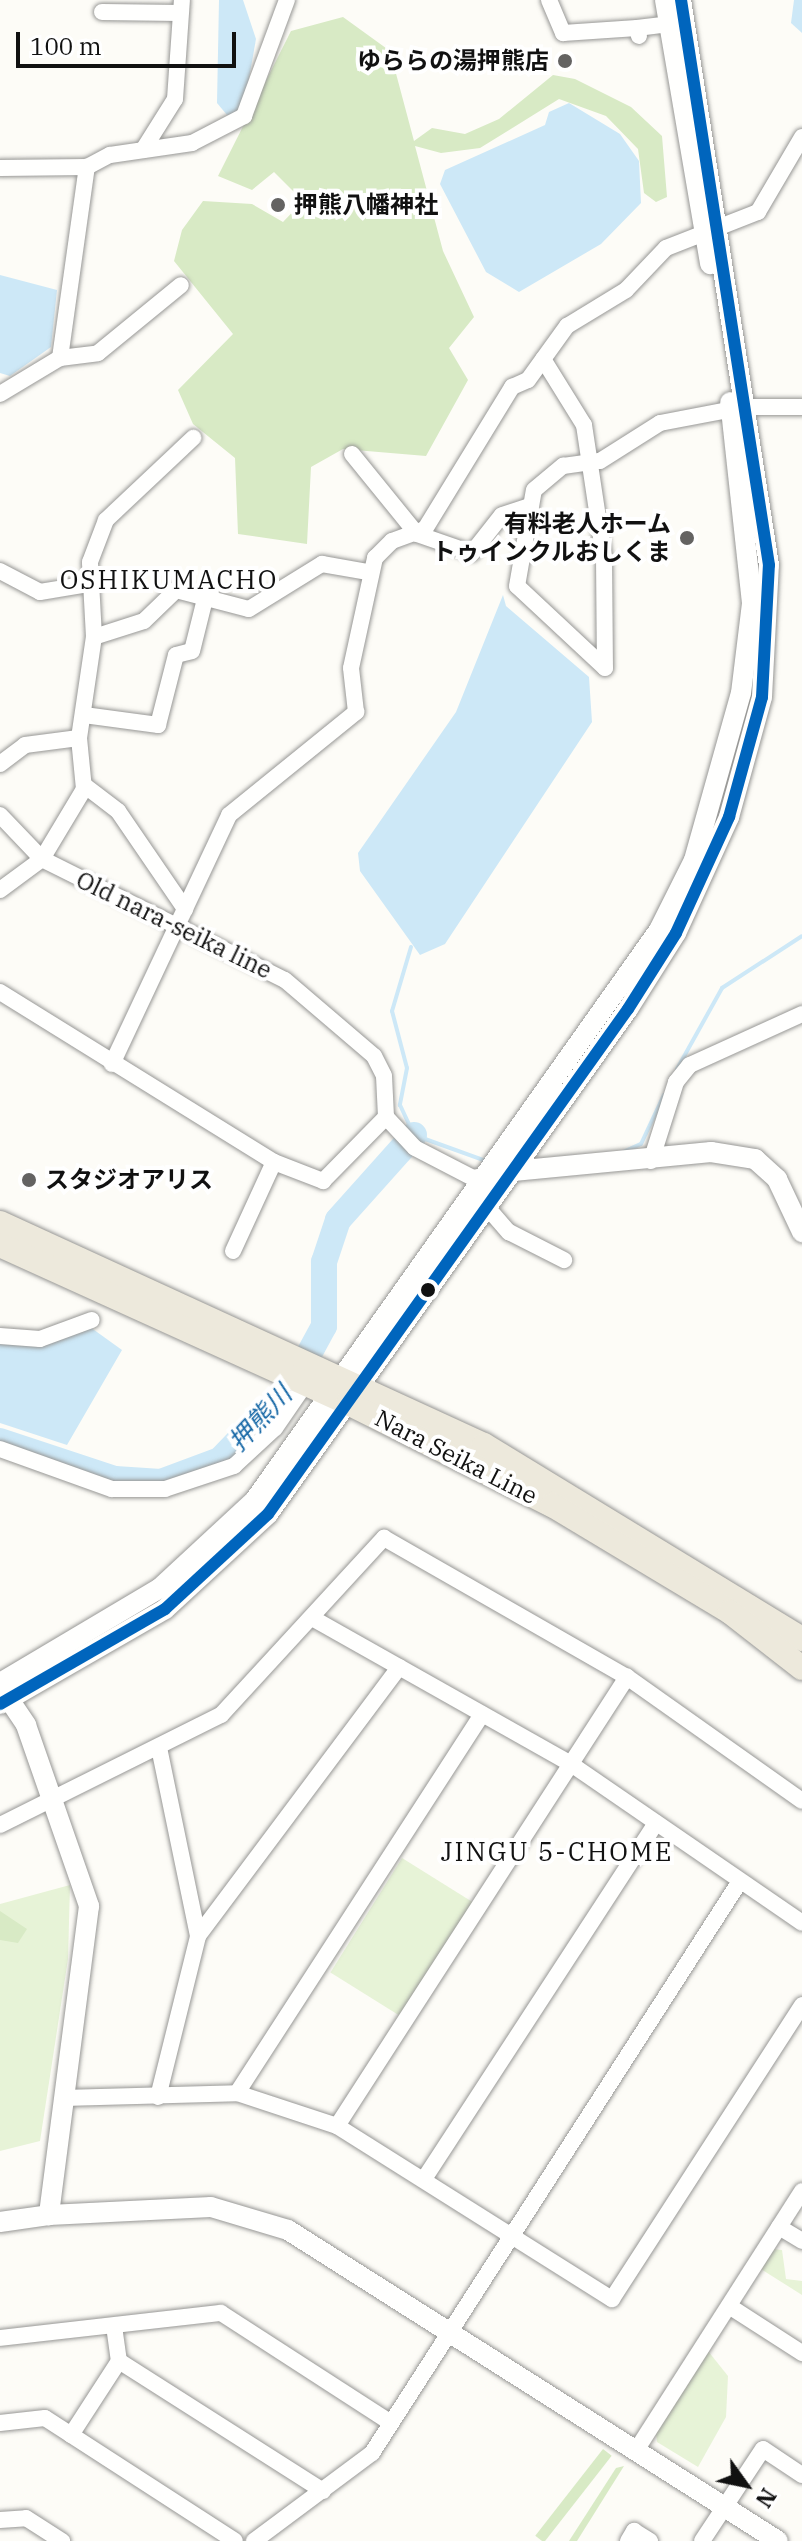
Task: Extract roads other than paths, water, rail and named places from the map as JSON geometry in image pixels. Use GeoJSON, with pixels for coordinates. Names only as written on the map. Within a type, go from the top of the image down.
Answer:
{"type":"FeatureCollection","features":[{"type":"Feature","properties":{"kind":"main road","name":"Nara Seika Line"},"geometry":{"type":"LineString","coordinates":[[0,1223],[296,1373]]}},
{"type":"Feature","properties":{"kind":"main road","name":"Nara Seika Line"},"geometry":{"type":"LineString","coordinates":[[0,1245],[563,1487],[802,1639]]}},
{"type":"Feature","properties":{"kind":"main road","name":"Nara Seika Line"},"geometry":{"type":"LineString","coordinates":[[346,1392],[552,1505],[730,1612],[802,1668]]}},
{"type":"Feature","properties":{"kind":"street"},"geometry":{"type":"LineString","coordinates":[[0,168],[87,167],[143,150],[192,143],[244,116],[287,0]]}},
{"type":"Feature","properties":{"kind":"street"},"geometry":{"type":"LineString","coordinates":[[549,0],[563,33],[638,32],[669,24]]}},
{"type":"Feature","properties":{"kind":"street"},"geometry":{"type":"LineString","coordinates":[[665,0],[710,232]]}},
{"type":"Feature","properties":{"kind":"street"},"geometry":{"type":"LineString","coordinates":[[346,1392],[486,1206],[676,933],[749,756],[765,670],[769,565],[738,410],[710,232],[681,0]]}},
{"type":"Feature","properties":{"kind":"street"},"geometry":{"type":"LineString","coordinates":[[102,12],[181,6],[175,99],[143,150]]}},
{"type":"Feature","properties":{"kind":"street"},"geometry":{"type":"LineString","coordinates":[[112,1064],[146,979],[182,917],[229,815],[356,712],[351,668],[368,572],[392,541],[417,534],[512,387],[543,359],[576,318],[626,290],[666,248],[710,232],[771,201],[788,153],[802,137]]}},
{"type":"Feature","properties":{"kind":"street"},"geometry":{"type":"LineString","coordinates":[[60,358],[87,167]]}},
{"type":"Feature","properties":{"kind":"street"},"geometry":{"type":"LineString","coordinates":[[4,392],[60,358],[98,353],[181,285]]}},
{"type":"Feature","properties":{"kind":"street"},"geometry":{"type":"LineString","coordinates":[[543,359],[578,408],[591,462],[604,557],[605,668],[523,598],[515,575],[529,506],[545,477],[591,462],[660,423],[738,410],[802,407]]}},
{"type":"Feature","properties":{"kind":"street"},"geometry":{"type":"LineString","coordinates":[[49,2215],[89,1906],[56,1801],[3,1693],[116,1643],[214,1570],[288,1488],[346,1392],[487,1175],[659,930],[694,860],[727,760],[752,603],[738,410]]}},
{"type":"Feature","properties":{"kind":"street"},"geometry":{"type":"LineString","coordinates":[[0,890],[42,859],[84,785],[79,738],[94,637],[89,584],[106,520],[193,438]]}},
{"type":"Feature","properties":{"kind":"street"},"geometry":{"type":"LineString","coordinates":[[352,454],[417,534],[472,553],[502,515],[529,506]]}},
{"type":"Feature","properties":{"kind":"street"},"geometry":{"type":"LineString","coordinates":[[94,637],[131,629],[176,590],[249,609],[322,564],[368,572]]}},
{"type":"Feature","properties":{"kind":"street"},"geometry":{"type":"LineString","coordinates":[[0,571],[40,592],[89,584]]}},
{"type":"Feature","properties":{"kind":"street"},"geometry":{"type":"LineString","coordinates":[[84,715],[158,725],[176,655],[192,651],[205,599]]}},
{"type":"Feature","properties":{"kind":"street"},"geometry":{"type":"LineString","coordinates":[[0,764],[25,745],[79,738]]}},
{"type":"Feature","properties":{"kind":"street"},"geometry":{"type":"LineString","coordinates":[[84,785],[118,811],[182,917]]}},
{"type":"Feature","properties":{"kind":"street","name":"Old nara-seika line"},"geometry":{"type":"LineString","coordinates":[[0,815],[42,859],[182,917],[275,974],[362,1042],[384,1076],[386,1117]]}},
{"type":"Feature","properties":{"kind":"street"},"geometry":{"type":"LineString","coordinates":[[0,992],[274,1162],[323,1181],[386,1117],[415,1148],[473,1178],[510,1171],[651,1161],[711,1152],[755,1159],[777,1179],[802,1232]]}},
{"type":"Feature","properties":{"kind":"street"},"geometry":{"type":"LineString","coordinates":[[651,1161],[676,1082],[690,1065],[802,1014]]}},
{"type":"Feature","properties":{"kind":"street"},"geometry":{"type":"LineString","coordinates":[[233,1251],[274,1162]]}},
{"type":"Feature","properties":{"kind":"street"},"geometry":{"type":"LineString","coordinates":[[486,1206],[509,1232],[564,1260]]}},
{"type":"Feature","properties":{"kind":"street"},"geometry":{"type":"LineString","coordinates":[[0,1336],[40,1339],[92,1320]]}},
{"type":"Feature","properties":{"kind":"street"},"geometry":{"type":"LineString","coordinates":[[0,1449],[112,1489],[165,1489],[234,1466],[275,1428],[296,1373]]}},
{"type":"Feature","properties":{"kind":"street"},"geometry":{"type":"LineString","coordinates":[[0,1825],[56,1801],[221,1715],[384,1538],[627,1677],[802,1801]]}},
{"type":"Feature","properties":{"kind":"street"},"geometry":{"type":"LineString","coordinates":[[312,1618],[571,1764],[802,1923]]}},
{"type":"Feature","properties":{"kind":"street"},"geometry":{"type":"LineString","coordinates":[[158,2097],[198,1936],[399,1667]]}},
{"type":"Feature","properties":{"kind":"street"},"geometry":{"type":"LineString","coordinates":[[337,2126],[627,1677]]}},
{"type":"Feature","properties":{"kind":"street"},"geometry":{"type":"LineString","coordinates":[[237,2093],[482,1714]]}},
{"type":"Feature","properties":{"kind":"street"},"geometry":{"type":"LineString","coordinates":[[159,1748],[198,1936]]}},
{"type":"Feature","properties":{"kind":"street"},"geometry":{"type":"LineString","coordinates":[[424,2179],[656,1823]]}},
{"type":"Feature","properties":{"kind":"street"},"geometry":{"type":"LineString","coordinates":[[254,2541],[372,2453],[740,1881]]}},
{"type":"Feature","properties":{"kind":"street"},"geometry":{"type":"LineString","coordinates":[[63,2098],[237,2093],[337,2126],[612,2299],[802,2005]]}},
{"type":"Feature","properties":{"kind":"street"},"geometry":{"type":"LineString","coordinates":[[637,2449],[802,2191]]}},
{"type":"Feature","properties":{"kind":"street"},"geometry":{"type":"LineString","coordinates":[[0,2222],[168,2205],[252,2218],[329,2251],[778,2541]]}},
{"type":"Feature","properties":{"kind":"street"},"geometry":{"type":"LineString","coordinates":[[779,2227],[802,2241]]}},
{"type":"Feature","properties":{"kind":"street"},"geometry":{"type":"LineString","coordinates":[[729,2306],[802,2353]]}},
{"type":"Feature","properties":{"kind":"street"},"geometry":{"type":"LineString","coordinates":[[0,2338],[221,2313],[391,2423]]}},
{"type":"Feature","properties":{"kind":"street"},"geometry":{"type":"LineString","coordinates":[[71,2435],[119,2361],[114,2326]]}},
{"type":"Feature","properties":{"kind":"street"},"geometry":{"type":"LineString","coordinates":[[119,2361],[323,2491]]}},
{"type":"Feature","properties":{"kind":"street"},"geometry":{"type":"LineString","coordinates":[[0,2423],[45,2418],[235,2541]]}},
{"type":"Feature","properties":{"kind":"street"},"geometry":{"type":"LineString","coordinates":[[702,2541],[763,2449],[802,2475]]}},
{"type":"Feature","properties":{"kind":"street"},"geometry":{"type":"LineString","coordinates":[[0,2520],[26,2518],[62,2541]]}},
{"type":"Feature","properties":{"kind":"street"},"geometry":{"type":"LineString","coordinates":[[628,2541],[634,2531],[650,2541]]}},
{"type":"Feature","properties":{"kind":"water"},"geometry":{"type":"Polygon","coordinates":[[[219,0],[243,0],[256,39],[246,95],[239,113],[227,115],[217,103],[219,0]]]}},
{"type":"Feature","properties":{"kind":"water"},"geometry":{"type":"Polygon","coordinates":[[[794,0],[802,0],[802,33],[791,23],[794,0]]]}},
{"type":"Feature","properties":{"kind":"water"},"geometry":{"type":"Polygon","coordinates":[[[569,103],[620,134],[639,161],[641,203],[601,244],[519,292],[486,272],[440,184],[445,170],[545,125],[549,112],[569,103]]]}},
{"type":"Feature","properties":{"kind":"water"},"geometry":{"type":"Polygon","coordinates":[[[0,275],[57,290],[51,347],[10,376],[0,373],[0,275]]]}},
{"type":"Feature","properties":{"kind":"water"},"geometry":{"type":"Polygon","coordinates":[[[503,595],[506,606],[589,677],[592,722],[445,944],[420,955],[360,871],[358,853],[456,712],[503,595]]]}},
{"type":"Feature","properties":{"kind":"water"},"geometry":{"type":"Polygon","coordinates":[[[90,1327],[122,1350],[67,1445],[0,1423],[0,1341],[43,1345],[90,1327]]]}},
{"type":"Feature","properties":{"kind":"waterway"},"geometry":{"type":"LineString","coordinates":[[677,1069],[722,988],[802,936]]}},
{"type":"Feature","properties":{"kind":"waterway"},"geometry":{"type":"LineString","coordinates":[[411,947],[392,1011],[407,1068],[400,1105],[414,1135],[486,1161]]}},
{"type":"Feature","properties":{"kind":"waterway"},"geometry":{"type":"LineString","coordinates":[[625,1151],[641,1144],[664,1095]]}},
{"type":"Feature","properties":{"kind":"waterway","name":"押熊川"},"geometry":{"type":"LineString","coordinates":[[0,1441],[115,1479],[161,1482],[220,1460],[292,1385],[324,1326],[324,1262],[338,1220],[414,1135]]}},
{"type":"Feature","properties":{"kind":"place","name":"ゆららの湯押熊店"},"geometry":{"type":"Point","coordinates":[565,61]}},
{"type":"Feature","properties":{"kind":"place","name":"押熊八幡神社"},"geometry":{"type":"Point","coordinates":[278,205]}},
{"type":"Feature","properties":{"kind":"place","name":"有料老人ホーム トゥインクルおしくま"},"geometry":{"type":"Point","coordinates":[687,538]}},
{"type":"Feature","properties":{"kind":"place","name":"スタジオアリス"},"geometry":{"type":"Point","coordinates":[29,1180]}},
{"type":"Feature","properties":{"kind":"district","name":"OSHIKUMACHO"},"geometry":{"type":"Point","coordinates":[169,580]}},
{"type":"Feature","properties":{"kind":"district","name":"JINGU 5-CHOME"},"geometry":{"type":"Point","coordinates":[557,1852]}}]}
